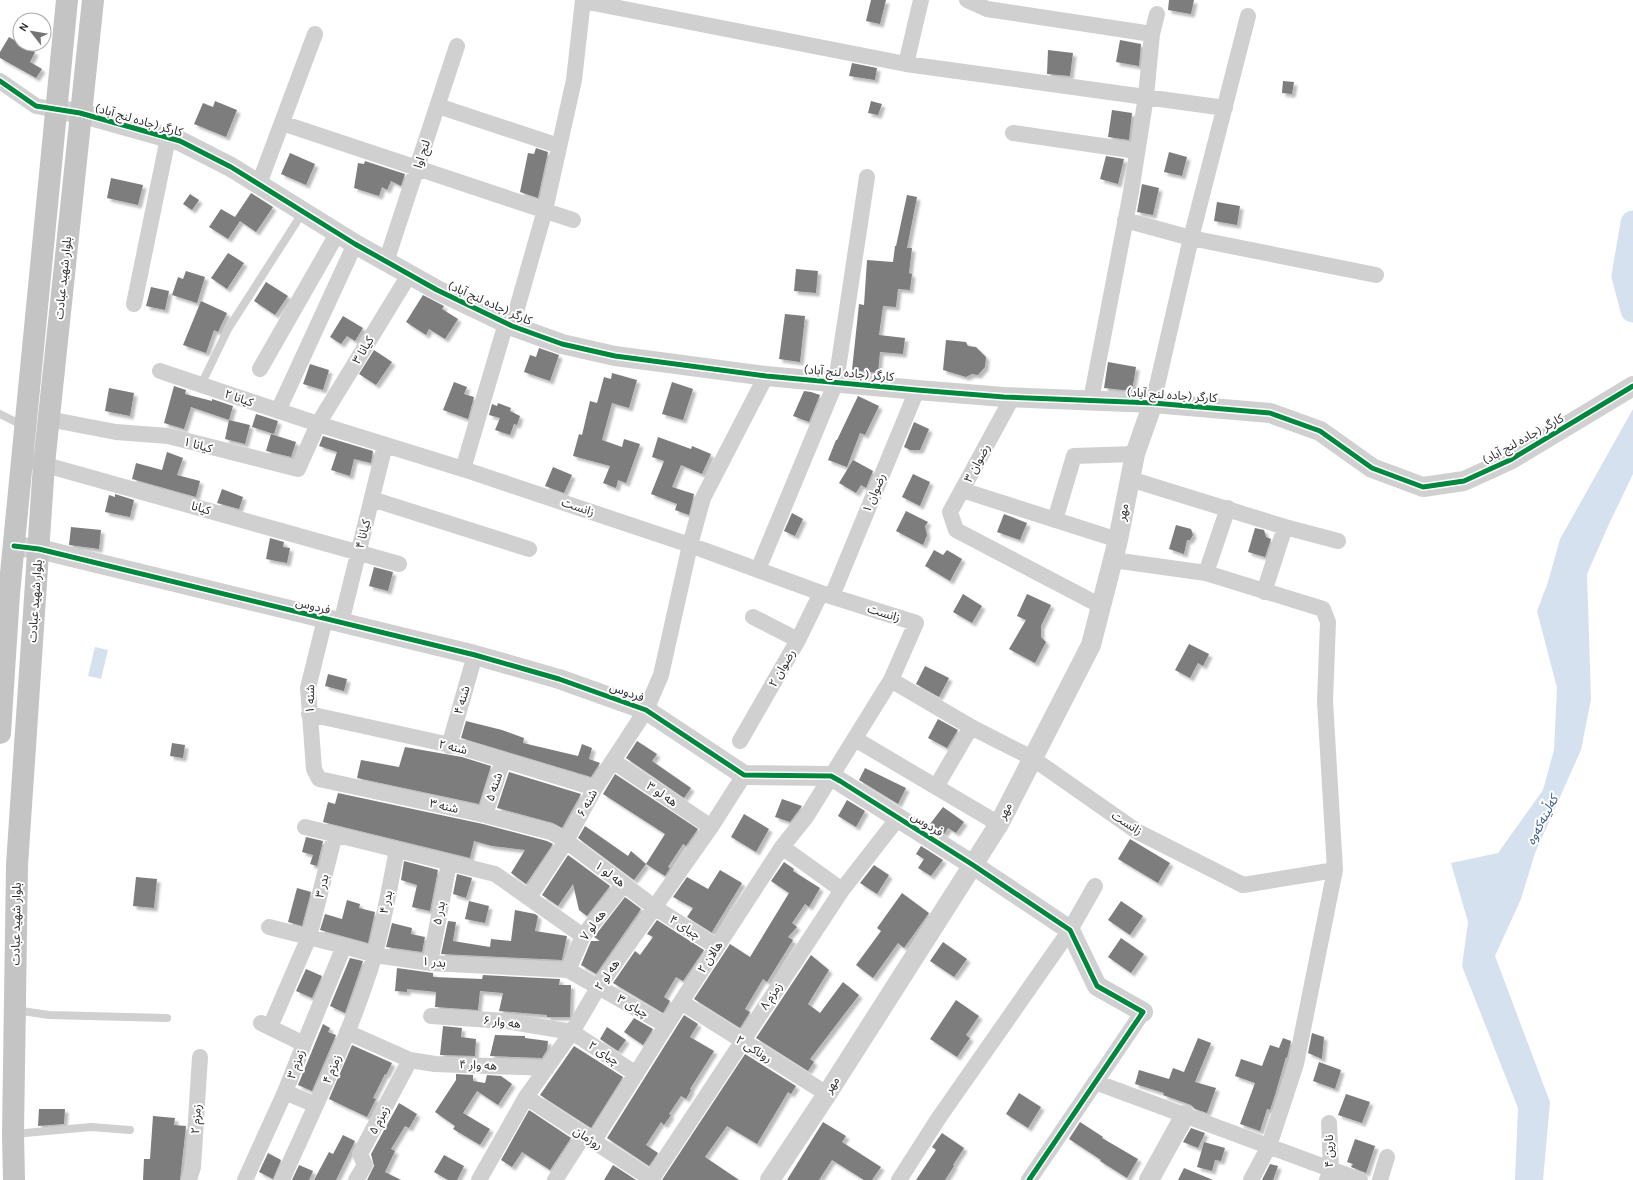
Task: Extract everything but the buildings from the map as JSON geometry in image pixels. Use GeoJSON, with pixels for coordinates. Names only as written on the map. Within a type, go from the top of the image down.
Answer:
{"type":"FeatureCollection","features":[{"type":"Feature","properties":{"kind":"main road","name":"بلوار شهید عبادت"},"geometry":{"type":"LineString","coordinates":[[0,733],[9,594],[67,0]]}},
{"type":"Feature","properties":{"kind":"main road","name":"بلوار شهید عبادت"},"geometry":{"type":"LineString","coordinates":[[14,1180],[13,1134],[15,1010],[8,864],[39,549],[48,419],[93,0]]}},
{"type":"Feature","properties":{"kind":"street"},"geometry":{"type":"LineString","coordinates":[[906,64],[921,0]]}},
{"type":"Feature","properties":{"kind":"street"},"geometry":{"type":"LineString","coordinates":[[967,0],[987,9],[1152,34]]}},
{"type":"Feature","properties":{"kind":"street"},"geometry":{"type":"LineString","coordinates":[[463,469],[545,210],[574,80],[583,1],[906,64],[1225,108]]}},
{"type":"Feature","properties":{"kind":"street"},"geometry":{"type":"LineString","coordinates":[[1092,400],[1137,151],[1146,96],[1152,34],[1157,14]]}},
{"type":"Feature","properties":{"kind":"street"},"geometry":{"type":"LineString","coordinates":[[1153,403],[1191,238],[1248,16]]}},
{"type":"Feature","properties":{"kind":"street"},"geometry":{"type":"LineString","coordinates":[[259,184],[315,34]]}},
{"type":"Feature","properties":{"kind":"street","name":"لنج اوا"},"geometry":{"type":"LineString","coordinates":[[386,262],[457,46]]}},
{"type":"Feature","properties":{"kind":"street"},"geometry":{"type":"LineString","coordinates":[[0,81],[36,106],[57,110]]}},
{"type":"Feature","properties":{"kind":"street"},"geometry":{"type":"LineString","coordinates":[[438,106],[559,146]]}},
{"type":"Feature","properties":{"kind":"street","name":"کارگر (جاده لنج آباد)"},"geometry":{"type":"LineString","coordinates":[[57,110],[80,113],[180,141],[231,167],[355,244],[437,290],[509,325],[562,344],[615,356],[766,376],[917,390],[1012,398],[1153,403],[1270,413],[1320,431],[1372,468],[1423,487],[1464,481],[1510,460],[1631,387]]}},
{"type":"Feature","properties":{"kind":"street"},"geometry":{"type":"LineString","coordinates":[[282,123],[573,220]]}},
{"type":"Feature","properties":{"kind":"street"},"geometry":{"type":"LineString","coordinates":[[1013,133],[1137,151]]}},
{"type":"Feature","properties":{"kind":"street"},"geometry":{"type":"LineString","coordinates":[[134,304],[168,138]]}},
{"type":"Feature","properties":{"kind":"street"},"geometry":{"type":"LineString","coordinates":[[762,560],[836,382],[867,177]]}},
{"type":"Feature","properties":{"kind":"street"},"geometry":{"type":"LineString","coordinates":[[1125,220],[1191,238],[1376,275]]}},
{"type":"Feature","properties":{"kind":"street"},"geometry":{"type":"LineString","coordinates":[[260,369],[333,241]]}},
{"type":"Feature","properties":{"kind":"street"},"geometry":{"type":"LineString","coordinates":[[278,411],[355,244]]}},
{"type":"Feature","properties":{"kind":"street","name":"کیانا ۳"},"geometry":{"type":"LineString","coordinates":[[318,424],[409,275]]}},
{"type":"Feature","properties":{"kind":"street","name":"کیانا ۲"},"geometry":{"type":"LineString","coordinates":[[160,371],[318,424]]}},
{"type":"Feature","properties":{"kind":"street"},"geometry":{"type":"LineString","coordinates":[[646,710],[661,674],[690,545],[703,498],[766,376]]}},
{"type":"Feature","properties":{"kind":"street","name":"رضوان ۱"},"geometry":{"type":"LineString","coordinates":[[826,594],[917,390]]}},
{"type":"Feature","properties":{"kind":"street","name":"رضوان ۳"},"geometry":{"type":"LineString","coordinates":[[1012,398],[950,512],[956,530],[1101,606]]}},
{"type":"Feature","properties":{"kind":"street","name":"مهر"},"geometry":{"type":"LineString","coordinates":[[770,1180],[827,1094],[999,824],[1091,645],[1118,540],[1135,454],[1153,403]]}},
{"type":"Feature","properties":{"kind":"street","name":"کیانا ۱"},"geometry":{"type":"LineString","coordinates":[[48,419],[116,432],[168,436],[205,447],[298,469],[318,424]]}},
{"type":"Feature","properties":{"kind":"street","name":"زانست"},"geometry":{"type":"LineString","coordinates":[[318,424],[463,469],[690,545],[826,594],[916,623],[891,680],[970,727],[1032,758],[1138,832],[1243,885],[1335,870]]}},
{"type":"Feature","properties":{"kind":"street","name":"کیانا ۴"},"geometry":{"type":"LineString","coordinates":[[333,621],[359,552],[385,445]]}},
{"type":"Feature","properties":{"kind":"street"},"geometry":{"type":"LineString","coordinates":[[1055,520],[1074,456],[1135,454]]}},
{"type":"Feature","properties":{"kind":"street","name":"کیانا"},"geometry":{"type":"LineString","coordinates":[[23,459],[399,564]]}},
{"type":"Feature","properties":{"kind":"street"},"geometry":{"type":"LineString","coordinates":[[1130,479],[1228,508],[1285,527],[1338,540]]}},
{"type":"Feature","properties":{"kind":"street"},"geometry":{"type":"LineString","coordinates":[[962,490],[1118,540]]}},
{"type":"Feature","properties":{"kind":"street"},"geometry":{"type":"LineString","coordinates":[[372,499],[529,549]]}},
{"type":"Feature","properties":{"kind":"street"},"geometry":{"type":"LineString","coordinates":[[1206,573],[1228,508]]}},
{"type":"Feature","properties":{"kind":"street"},"geometry":{"type":"LineString","coordinates":[[1264,592],[1285,527]]}},
{"type":"Feature","properties":{"kind":"street","name":"فردوس"},"geometry":{"type":"LineString","coordinates":[[14,546],[39,549],[475,655],[559,678],[646,710],[744,775]]}},
{"type":"Feature","properties":{"kind":"street"},"geometry":{"type":"LineString","coordinates":[[1113,560],[1206,573],[1322,609],[1328,622],[1325,701],[1335,870],[1296,1064],[1269,1146],[1251,1180]]}},
{"type":"Feature","properties":{"kind":"street","name":"رضوان ۲"},"geometry":{"type":"LineString","coordinates":[[740,741],[826,594]]}},
{"type":"Feature","properties":{"kind":"street"},"geometry":{"type":"LineString","coordinates":[[753,617],[798,640]]}},
{"type":"Feature","properties":{"kind":"street","name":"شنه ۱"},"geometry":{"type":"LineString","coordinates":[[319,779],[314,770],[308,688],[333,621]]}},
{"type":"Feature","properties":{"kind":"street","name":"شنه ۴"},"geometry":{"type":"LineString","coordinates":[[449,746],[475,655]]}},
{"type":"Feature","properties":{"kind":"street"},"geometry":{"type":"LineString","coordinates":[[744,775],[831,776],[891,680]]}},
{"type":"Feature","properties":{"kind":"street","name":"شنه ۶"},"geometry":{"type":"LineString","coordinates":[[529,898],[566,841],[596,788],[646,710]]}},
{"type":"Feature","properties":{"kind":"street","name":"شنه ۲"},"geometry":{"type":"LineString","coordinates":[[309,714],[449,746],[464,748],[596,788]]}},
{"type":"Feature","properties":{"kind":"street"},"geometry":{"type":"LineString","coordinates":[[936,787],[970,727]]}},
{"type":"Feature","properties":{"kind":"street"},"geometry":{"type":"LineString","coordinates":[[855,738],[999,824]]}},
{"type":"Feature","properties":{"kind":"street","name":"شنه ۵"},"geometry":{"type":"LineString","coordinates":[[485,815],[503,760]]}},
{"type":"Feature","properties":{"kind":"street","name":"هه لو ۳"},"geometry":{"type":"LineString","coordinates":[[613,761],[711,827]]}},
{"type":"Feature","properties":{"kind":"street","name":"هه لو ۲"},"geometry":{"type":"LineString","coordinates":[[479,1180],[526,1097],[572,1032],[599,986],[711,827],[744,775]]}},
{"type":"Feature","properties":{"kind":"street","name":"فردوس"},"geometry":{"type":"LineString","coordinates":[[831,776],[973,865],[1070,930],[1098,986],[1142,1012]]}},
{"type":"Feature","properties":{"kind":"street","name":"هالان ۲"},"geometry":{"type":"LineString","coordinates":[[555,1180],[588,1139],[636,1074],[666,1025],[782,847],[806,817],[831,776]]}},
{"type":"Feature","properties":{"kind":"street","name":"شنه ۳"},"geometry":{"type":"LineString","coordinates":[[319,779],[485,815],[550,832],[566,841]]}},
{"type":"Feature","properties":{"kind":"street","name":"زمزم ۸"},"geometry":{"type":"LineString","coordinates":[[652,1180],[741,1041],[842,890],[898,818]]}},
{"type":"Feature","properties":{"kind":"street"},"geometry":{"type":"LineString","coordinates":[[305,827],[495,874],[583,936]]}},
{"type":"Feature","properties":{"kind":"street","name":"بدر ۳"},"geometry":{"type":"LineString","coordinates":[[304,1044],[266,1025],[309,937],[336,834]]}},
{"type":"Feature","properties":{"kind":"street","name":"هه لو ۱"},"geometry":{"type":"LineString","coordinates":[[566,841],[654,907]]}},
{"type":"Feature","properties":{"kind":"street"},"geometry":{"type":"LineString","coordinates":[[782,847],[842,890]]}},
{"type":"Feature","properties":{"kind":"street","name":"بدر ۴"},"geometry":{"type":"LineString","coordinates":[[375,955],[397,850]]}},
{"type":"Feature","properties":{"kind":"street","name":"بدر ۵"},"geometry":{"type":"LineString","coordinates":[[430,963],[449,863]]}},
{"type":"Feature","properties":{"kind":"street","name":"هه لو ۷"},"geometry":{"type":"LineString","coordinates":[[568,970],[583,936],[624,884]]}},
{"type":"Feature","properties":{"kind":"street"},"geometry":{"type":"LineString","coordinates":[[899,1180],[938,1119],[1070,930],[1096,886]]}},
{"type":"Feature","properties":{"kind":"street","name":"چیای ۴"},"geometry":{"type":"LineString","coordinates":[[654,907],[717,947]]}},
{"type":"Feature","properties":{"kind":"street","name":"بدر ۱"},"geometry":{"type":"LineString","coordinates":[[269,927],[375,955],[430,963],[568,970],[599,986]]}},
{"type":"Feature","properties":{"kind":"street","name":"زمزم ۳"},"geometry":{"type":"LineString","coordinates":[[246,1180],[286,1092],[344,946]]}},
{"type":"Feature","properties":{"kind":"street","name":"زمزم ۴"},"geometry":{"type":"LineString","coordinates":[[282,1180],[347,1032],[375,955]]}},
{"type":"Feature","properties":{"kind":"street","name":"چیای ۳"},"geometry":{"type":"LineString","coordinates":[[599,986],[666,1025]]}},
{"type":"Feature","properties":{"kind":"street","name":"روناکی ۲"},"geometry":{"type":"LineString","coordinates":[[681,1002],[827,1094]]}},
{"type":"Feature","properties":{"kind":"street"},"geometry":{"type":"LineString","coordinates":[[1028,1180],[1142,1012]]}},
{"type":"Feature","properties":{"kind":"street","name":"هه وار ۶"},"geometry":{"type":"LineString","coordinates":[[431,1016],[506,1021],[572,1032]]}},
{"type":"Feature","properties":{"kind":"street","name":"هه وار ۴"},"geometry":{"type":"LineString","coordinates":[[347,1032],[410,1060],[435,1064],[547,1068]]}},
{"type":"Feature","properties":{"kind":"street","name":"چیای ۲"},"geometry":{"type":"LineString","coordinates":[[572,1032],[636,1074]]}},
{"type":"Feature","properties":{"kind":"street","name":"زمزم ۲"},"geometry":{"type":"LineString","coordinates":[[189,1180],[193,1167],[200,1057]]}},
{"type":"Feature","properties":{"kind":"street","name":"زمزم ۵"},"geometry":{"type":"LineString","coordinates":[[356,1180],[365,1165],[360,1154],[410,1060]]}},
{"type":"Feature","properties":{"kind":"street"},"geometry":{"type":"LineString","coordinates":[[1095,1082],[1269,1146],[1329,1175],[1360,1180]]}},
{"type":"Feature","properties":{"kind":"street"},"geometry":{"type":"LineString","coordinates":[[286,1092],[316,1105]]}},
{"type":"Feature","properties":{"kind":"street","name":"روژمان"},"geometry":{"type":"LineString","coordinates":[[526,1097],[652,1180]]}},
{"type":"Feature","properties":{"kind":"street"},"geometry":{"type":"LineString","coordinates":[[1150,1180],[1185,1115]]}},
{"type":"Feature","properties":{"kind":"street","name":"نارین ۴"},"geometry":{"type":"LineString","coordinates":[[1329,1122],[1329,1175]]}},
{"type":"Feature","properties":{"kind":"street"},"geometry":{"type":"LineString","coordinates":[[1380,1180],[1387,1157]]}},
{"type":"Feature","properties":{"kind":"lane"},"geometry":{"type":"LineString","coordinates":[[201,386],[228,329],[304,211]]}},
{"type":"Feature","properties":{"kind":"lane"},"geometry":{"type":"LineString","coordinates":[[0,414],[26,427]]}},
{"type":"Feature","properties":{"kind":"lane"},"geometry":{"type":"LineString","coordinates":[[15,1010],[49,1016],[166,1018]]}},
{"type":"Feature","properties":{"kind":"lane"},"geometry":{"type":"LineString","coordinates":[[13,1134],[91,1127],[130,1130]]}},
{"type":"Feature","properties":{"kind":"water"},"geometry":{"type":"Polygon","coordinates":[[[1633,409],[1633,474],[1587,574],[1591,699],[1581,750],[1535,853],[1521,899],[1495,956],[1550,1102],[1543,1180],[1515,1180],[1518,1108],[1462,966],[1468,922],[1451,863],[1498,853],[1543,790],[1554,750],[1557,688],[1537,611],[1548,582],[1560,539],[1633,409]]]}},
{"type":"Feature","properties":{"kind":"water"},"geometry":{"type":"Polygon","coordinates":[[[95,647],[108,650],[101,679],[88,676],[95,647]]]}},
{"type":"Feature","properties":{"kind":"waterway","name":"کەڵینەکەوە"},"geometry":{"type":"LineString","coordinates":[[1633,223],[1624,276],[1633,310]]}},
{"type":"Feature","properties":{"kind":"cycle path"},"geometry":{"type":"LineString","coordinates":[[0,81],[36,106],[80,113],[180,141],[231,167],[355,244],[437,290],[512,326],[562,344],[615,356],[766,376],[917,390],[1004,397],[1153,403],[1270,413],[1320,431],[1372,468],[1423,487],[1464,481],[1510,460],[1633,386]]}},
{"type":"Feature","properties":{"kind":"cycle path"},"geometry":{"type":"LineString","coordinates":[[14,546],[39,549],[475,655],[559,679],[646,710],[744,775],[831,776],[840,781],[973,865],[1070,930],[1097,986],[1143,1012],[1029,1180]]}}]}
